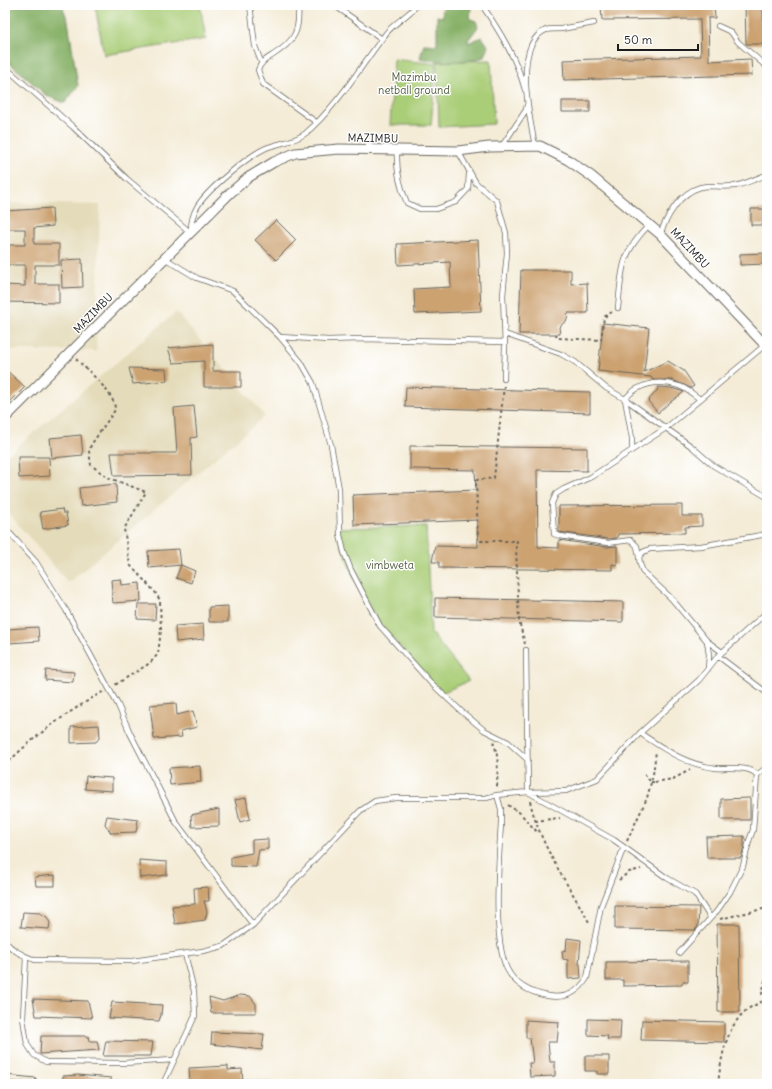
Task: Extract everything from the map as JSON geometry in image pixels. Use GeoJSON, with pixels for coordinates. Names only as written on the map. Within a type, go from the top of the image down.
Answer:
{"type":"FeatureCollection","features":[{"type":"Feature","properties":{"kind":"street","name":"MAZIMBU"},"geometry":{"type":"LineString","coordinates":[[5,418],[71,354],[140,282],[166,259],[216,206],[249,178],[284,157],[304,152],[339,149],[458,151],[502,146],[535,146],[547,149],[568,160],[592,176],[660,234],[766,346]]}},
{"type":"Feature","properties":{"kind":"lane"},"geometry":{"type":"LineString","coordinates":[[250,5],[255,46],[260,62],[258,70],[263,84],[316,122]]}},
{"type":"Feature","properties":{"kind":"lane"},"geometry":{"type":"LineString","coordinates":[[260,62],[286,46],[293,39],[297,29],[298,5]]}},
{"type":"Feature","properties":{"kind":"lane"},"geometry":{"type":"LineString","coordinates":[[334,5],[382,39]]}},
{"type":"Feature","properties":{"kind":"lane"},"geometry":{"type":"LineString","coordinates":[[5,67],[73,127],[127,179],[190,232],[196,208],[233,171],[261,151],[302,136],[339,98],[382,39],[417,5]]}},
{"type":"Feature","properties":{"kind":"lane"},"geometry":{"type":"LineString","coordinates":[[482,5],[499,29],[512,55],[528,101],[526,110],[502,146]]}},
{"type":"Feature","properties":{"kind":"lane"},"geometry":{"type":"LineString","coordinates":[[535,146],[528,101],[526,57],[534,40],[545,30],[594,22]]}},
{"type":"Feature","properties":{"kind":"lane"},"geometry":{"type":"LineString","coordinates":[[718,26],[730,32],[738,42],[767,67]]}},
{"type":"Feature","properties":{"kind":"lane"},"geometry":{"type":"LineString","coordinates":[[397,150],[396,168],[401,190],[408,203],[420,208],[436,208],[456,202],[468,189],[469,174]]}},
{"type":"Feature","properties":{"kind":"lane"},"geometry":{"type":"LineString","coordinates":[[458,151],[469,174],[476,183],[497,201],[503,219],[507,253],[503,295],[505,334],[504,379]]}},
{"type":"Feature","properties":{"kind":"lane"},"geometry":{"type":"LineString","coordinates":[[660,234],[666,218],[685,194],[707,186],[720,187],[744,184],[767,175]]}},
{"type":"Feature","properties":{"kind":"lane"},"geometry":{"type":"LineString","coordinates":[[618,308],[621,273],[626,253],[635,239],[649,225]]}},
{"type":"Feature","properties":{"kind":"lane"},"geometry":{"type":"LineString","coordinates":[[166,259],[197,278],[233,291],[280,337],[301,362],[314,383],[328,432],[339,489],[340,534],[344,552],[351,570],[380,626],[430,682],[461,711],[488,732],[508,742],[528,760]]}},
{"type":"Feature","properties":{"kind":"lane"},"geometry":{"type":"LineString","coordinates":[[505,334],[561,354],[575,362],[606,388],[625,398],[714,466],[767,497]]}},
{"type":"Feature","properties":{"kind":"lane"},"geometry":{"type":"LineString","coordinates":[[280,337],[328,340],[361,339],[505,342]]}},
{"type":"Feature","properties":{"kind":"lane"},"geometry":{"type":"LineString","coordinates":[[722,652],[707,641],[671,598],[643,572],[637,546],[631,540],[608,543],[554,534],[552,526],[552,503],[556,494],[591,477],[666,428],[766,346]]}},
{"type":"Feature","properties":{"kind":"lane"},"geometry":{"type":"LineString","coordinates":[[625,398],[640,386],[665,382],[680,386],[700,399]]}},
{"type":"Feature","properties":{"kind":"lane"},"geometry":{"type":"LineString","coordinates":[[625,398],[630,424],[632,450]]}},
{"type":"Feature","properties":{"kind":"lane"},"geometry":{"type":"LineString","coordinates":[[5,528],[36,562],[66,610],[109,688],[176,822],[253,925]]}},
{"type":"Feature","properties":{"kind":"lane"},"geometry":{"type":"LineString","coordinates":[[639,557],[643,552],[650,549],[701,546],[767,534]]}},
{"type":"Feature","properties":{"kind":"lane"},"geometry":{"type":"LineString","coordinates":[[5,941],[9,947],[26,957],[35,960],[132,961],[185,954],[223,946],[253,925],[343,828],[369,804],[382,799],[396,798],[486,798],[497,795],[528,792],[566,791],[597,779],[640,733],[699,680],[722,652],[767,612]]}},
{"type":"Feature","properties":{"kind":"lane"},"geometry":{"type":"LineString","coordinates":[[707,641],[708,669]]}},
{"type":"Feature","properties":{"kind":"lane"},"geometry":{"type":"LineString","coordinates":[[526,650],[528,792]]}},
{"type":"Feature","properties":{"kind":"lane"},"geometry":{"type":"LineString","coordinates":[[718,656],[767,693]]}},
{"type":"Feature","properties":{"kind":"lane"},"geometry":{"type":"LineString","coordinates":[[640,733],[684,760],[714,768],[752,770],[757,775],[755,820],[745,860],[730,892],[679,953]]}},
{"type":"Feature","properties":{"kind":"lane"},"geometry":{"type":"LineString","coordinates":[[757,775],[767,767]]}},
{"type":"Feature","properties":{"kind":"lane"},"geometry":{"type":"LineString","coordinates":[[528,792],[624,847],[667,878],[695,894],[710,917]]}},
{"type":"Feature","properties":{"kind":"lane"},"geometry":{"type":"LineString","coordinates":[[497,795],[501,809],[502,823],[499,906],[501,947],[507,968],[512,976],[520,985],[539,995],[554,997],[569,996],[581,987],[586,978],[603,900],[624,847]]}},
{"type":"Feature","properties":{"kind":"lane"},"geometry":{"type":"LineString","coordinates":[[163,1084],[195,1016],[194,991],[185,954]]}},
{"type":"Feature","properties":{"kind":"lane"},"geometry":{"type":"LineString","coordinates":[[26,957],[23,1018],[28,1044],[34,1055],[46,1062],[123,1063],[174,1060]]}},
{"type":"Feature","properties":{"kind":"path"},"geometry":{"type":"LineString","coordinates":[[556,334],[557,338],[601,340],[604,317],[618,308]]}},
{"type":"Feature","properties":{"kind":"path"},"geometry":{"type":"LineString","coordinates":[[5,765],[56,720],[150,663],[158,654],[161,604],[155,592],[132,570],[128,558],[124,529],[146,492],[107,477],[91,464],[91,445],[116,410],[115,402],[106,390],[71,354]]}},
{"type":"Feature","properties":{"kind":"path"},"geometry":{"type":"LineString","coordinates":[[504,379],[494,478],[476,480],[478,541],[517,541],[519,621],[526,650]]}},
{"type":"Feature","properties":{"kind":"path"},"geometry":{"type":"LineString","coordinates":[[488,732],[497,750],[497,795],[528,821],[540,835]]}},
{"type":"Feature","properties":{"kind":"path"},"geometry":{"type":"LineString","coordinates":[[624,847],[647,798],[654,775],[657,744]]}},
{"type":"Feature","properties":{"kind":"path"},"geometry":{"type":"LineString","coordinates":[[644,774],[651,782],[673,779],[698,764]]}},
{"type":"Feature","properties":{"kind":"path"},"geometry":{"type":"LineString","coordinates":[[528,792],[540,835],[595,932]]}},
{"type":"Feature","properties":{"kind":"path"},"geometry":{"type":"LineString","coordinates":[[535,821],[561,818]]}},
{"type":"Feature","properties":{"kind":"path"},"geometry":{"type":"LineString","coordinates":[[613,884],[629,872],[642,869]]}},
{"type":"Feature","properties":{"kind":"path"},"geometry":{"type":"LineString","coordinates":[[710,917],[727,918],[738,914],[767,909]]}},
{"type":"Feature","properties":{"kind":"path"},"geometry":{"type":"LineString","coordinates":[[718,1084],[728,1036],[734,1025],[747,1010],[766,999],[762,994],[767,972]]}},
{"type":"Feature","properties":{"kind":"shaded area"},"geometry":{"type":"Polygon","coordinates":[[[5,203],[100,205],[96,351],[5,350],[5,203]]]}},
{"type":"Feature","properties":{"kind":"shaded area"},"geometry":{"type":"Polygon","coordinates":[[[176,312],[265,416],[68,583],[5,509],[5,457],[176,312]]]}},
{"type":"Feature","properties":{"kind":"green space"},"geometry":{"type":"Polygon","coordinates":[[[5,5],[62,5],[68,21],[78,86],[65,103],[47,96],[5,59],[5,5]]]}},
{"type":"Feature","properties":{"kind":"green space"},"geometry":{"type":"Polygon","coordinates":[[[95,5],[200,5],[206,39],[104,55],[95,5]]]}},
{"type":"Feature","properties":{"kind":"green space"},"geometry":{"type":"Polygon","coordinates":[[[445,5],[470,5],[470,19],[476,21],[478,27],[468,40],[468,43],[482,37],[488,46],[484,57],[452,62],[420,58],[424,44],[437,45],[437,16],[443,17],[442,10],[445,5]]]}},
{"type":"Feature","properties":{"kind":"green space","name":"Mazimbu netball ground"},"geometry":{"type":"Polygon","coordinates":[[[394,59],[436,64],[431,125],[390,125],[394,59]]]}},
{"type":"Feature","properties":{"kind":"green space"},"geometry":{"type":"Polygon","coordinates":[[[491,60],[494,124],[439,127],[437,62],[491,60]]]}},
{"type":"Feature","properties":{"kind":"green space","name":"vimbweta"},"geometry":{"type":"Polygon","coordinates":[[[426,526],[431,633],[469,681],[441,693],[378,622],[353,576],[335,528],[426,526]]]}},
{"type":"Feature","properties":{"kind":"green space"},"geometry":{"type":"Polygon","coordinates":[[[230,1078],[284,1084],[218,1084],[230,1078]]]}},
{"type":"Feature","properties":{"kind":"building"},"geometry":{"type":"Polygon","coordinates":[[[601,5],[714,5],[715,18],[708,18],[709,61],[751,59],[752,75],[564,80],[563,60],[701,56],[700,19],[602,20],[601,5]]]}},
{"type":"Feature","properties":{"kind":"building"},"geometry":{"type":"Polygon","coordinates":[[[745,5],[763,5],[764,44],[746,44],[745,5]]]}},
{"type":"Feature","properties":{"kind":"building"},"geometry":{"type":"Polygon","coordinates":[[[562,101],[590,101],[590,112],[562,112],[562,101]]]}},
{"type":"Feature","properties":{"kind":"building"},"geometry":{"type":"Polygon","coordinates":[[[52,208],[53,226],[34,228],[34,244],[59,244],[59,265],[35,265],[35,284],[59,284],[59,303],[5,302],[5,285],[25,286],[25,265],[5,265],[5,245],[25,245],[25,229],[5,229],[5,211],[52,208]]]}},
{"type":"Feature","properties":{"kind":"building"},"geometry":{"type":"Polygon","coordinates":[[[751,209],[767,209],[767,225],[751,225],[751,209]]]}},
{"type":"Feature","properties":{"kind":"building"},"geometry":{"type":"Polygon","coordinates":[[[276,220],[296,240],[276,260],[255,240],[276,220]]]}},
{"type":"Feature","properties":{"kind":"building"},"geometry":{"type":"Polygon","coordinates":[[[478,240],[481,311],[415,314],[414,289],[451,287],[450,262],[398,265],[397,244],[478,240]]]}},
{"type":"Feature","properties":{"kind":"building"},"geometry":{"type":"Polygon","coordinates":[[[767,253],[767,264],[740,265],[740,254],[767,253]]]}},
{"type":"Feature","properties":{"kind":"building"},"geometry":{"type":"Polygon","coordinates":[[[82,259],[83,287],[62,288],[61,260],[82,259]]]}},
{"type":"Feature","properties":{"kind":"building"},"geometry":{"type":"Polygon","coordinates":[[[521,270],[571,270],[571,284],[587,283],[588,313],[568,313],[567,320],[559,327],[560,334],[519,334],[521,270]]]}},
{"type":"Feature","properties":{"kind":"building"},"geometry":{"type":"Polygon","coordinates":[[[603,323],[649,328],[644,372],[668,361],[684,371],[694,386],[691,388],[672,380],[653,380],[651,377],[598,371],[603,323]]]}},
{"type":"Feature","properties":{"kind":"building"},"geometry":{"type":"Polygon","coordinates":[[[213,344],[213,371],[241,371],[241,387],[204,387],[204,361],[173,363],[168,348],[213,344]]]}},
{"type":"Feature","properties":{"kind":"building"},"geometry":{"type":"Polygon","coordinates":[[[129,368],[166,369],[167,381],[133,384],[129,368]]]}},
{"type":"Feature","properties":{"kind":"building"},"geometry":{"type":"Polygon","coordinates":[[[5,369],[25,387],[5,407],[5,369]]]}},
{"type":"Feature","properties":{"kind":"building"},"geometry":{"type":"Polygon","coordinates":[[[406,387],[590,392],[590,413],[405,407],[406,387]]]}},
{"type":"Feature","properties":{"kind":"building"},"geometry":{"type":"Polygon","coordinates":[[[657,387],[671,388],[684,392],[658,413],[648,401],[658,389],[657,387]]]}},
{"type":"Feature","properties":{"kind":"building"},"geometry":{"type":"Polygon","coordinates":[[[194,406],[197,437],[191,438],[192,475],[114,476],[111,453],[177,453],[174,408],[194,406]]]}},
{"type":"Feature","properties":{"kind":"building"},"geometry":{"type":"Polygon","coordinates":[[[81,435],[83,455],[52,458],[50,438],[81,435]]]}},
{"type":"Feature","properties":{"kind":"building"},"geometry":{"type":"Polygon","coordinates":[[[410,446],[587,448],[587,471],[537,470],[538,547],[559,548],[559,540],[607,547],[617,546],[617,565],[612,564],[612,570],[439,568],[439,562],[432,562],[435,546],[478,547],[477,520],[354,525],[353,495],[476,490],[475,470],[410,469],[410,446]]]}},
{"type":"Feature","properties":{"kind":"building"},"geometry":{"type":"Polygon","coordinates":[[[18,457],[49,457],[50,476],[19,478],[18,457]]]}},
{"type":"Feature","properties":{"kind":"building"},"geometry":{"type":"Polygon","coordinates":[[[116,484],[117,502],[81,506],[79,488],[116,484]]]}},
{"type":"Feature","properties":{"kind":"building"},"geometry":{"type":"Polygon","coordinates":[[[682,505],[682,516],[702,516],[702,526],[685,527],[685,533],[618,534],[617,538],[608,539],[559,532],[559,506],[682,505]]]}},
{"type":"Feature","properties":{"kind":"building"},"geometry":{"type":"Polygon","coordinates":[[[62,509],[63,513],[66,513],[68,525],[43,529],[40,512],[62,509]]]}},
{"type":"Feature","properties":{"kind":"building"},"geometry":{"type":"Polygon","coordinates":[[[179,549],[181,565],[149,568],[148,551],[179,549]]]}},
{"type":"Feature","properties":{"kind":"building"},"geometry":{"type":"Polygon","coordinates":[[[181,565],[195,571],[191,583],[176,578],[181,565]]]}},
{"type":"Feature","properties":{"kind":"building"},"geometry":{"type":"Polygon","coordinates":[[[121,579],[122,585],[140,583],[141,601],[113,603],[111,580],[121,579]]]}},
{"type":"Feature","properties":{"kind":"building"},"geometry":{"type":"Polygon","coordinates":[[[435,598],[623,602],[623,621],[435,617],[435,598]]]}},
{"type":"Feature","properties":{"kind":"building"},"geometry":{"type":"Polygon","coordinates":[[[138,604],[156,604],[155,620],[137,619],[138,604]]]}},
{"type":"Feature","properties":{"kind":"building"},"geometry":{"type":"Polygon","coordinates":[[[228,606],[228,622],[209,622],[209,607],[228,606]]]}},
{"type":"Feature","properties":{"kind":"building"},"geometry":{"type":"Polygon","coordinates":[[[203,624],[204,639],[176,642],[175,626],[203,624]]]}},
{"type":"Feature","properties":{"kind":"building"},"geometry":{"type":"Polygon","coordinates":[[[38,627],[39,641],[9,643],[8,629],[38,627]]]}},
{"type":"Feature","properties":{"kind":"building"},"geometry":{"type":"Polygon","coordinates":[[[46,670],[74,672],[73,682],[45,680],[46,670]]]}},
{"type":"Feature","properties":{"kind":"building"},"geometry":{"type":"Polygon","coordinates":[[[176,703],[177,715],[193,711],[197,727],[181,731],[182,737],[154,739],[150,705],[176,703]]]}},
{"type":"Feature","properties":{"kind":"building"},"geometry":{"type":"Polygon","coordinates":[[[99,725],[100,737],[96,742],[71,743],[71,727],[99,725]]]}},
{"type":"Feature","properties":{"kind":"building"},"geometry":{"type":"Polygon","coordinates":[[[200,766],[201,782],[170,785],[169,768],[200,766]]]}},
{"type":"Feature","properties":{"kind":"building"},"geometry":{"type":"Polygon","coordinates":[[[86,776],[112,778],[112,791],[85,789],[86,776]]]}},
{"type":"Feature","properties":{"kind":"building"},"geometry":{"type":"Polygon","coordinates":[[[246,798],[250,819],[240,822],[235,800],[246,798]]]}},
{"type":"Feature","properties":{"kind":"building"},"geometry":{"type":"Polygon","coordinates":[[[750,798],[750,820],[721,820],[721,799],[750,798]]]}},
{"type":"Feature","properties":{"kind":"building"},"geometry":{"type":"Polygon","coordinates":[[[219,809],[219,826],[192,827],[191,815],[219,809]]]}},
{"type":"Feature","properties":{"kind":"building"},"geometry":{"type":"Polygon","coordinates":[[[107,816],[138,820],[136,832],[111,833],[105,824],[107,816]]]}},
{"type":"Feature","properties":{"kind":"building"},"geometry":{"type":"Polygon","coordinates":[[[744,836],[744,846],[741,858],[707,858],[706,837],[744,836]]]}},
{"type":"Feature","properties":{"kind":"building"},"geometry":{"type":"Polygon","coordinates":[[[268,839],[268,849],[259,850],[256,867],[231,866],[231,857],[252,853],[252,840],[268,839]]]}},
{"type":"Feature","properties":{"kind":"building"},"geometry":{"type":"Polygon","coordinates":[[[139,860],[167,862],[167,875],[140,878],[139,860]]]}},
{"type":"Feature","properties":{"kind":"building"},"geometry":{"type":"Polygon","coordinates":[[[55,875],[55,886],[36,886],[35,877],[55,875]]]}},
{"type":"Feature","properties":{"kind":"building"},"geometry":{"type":"Polygon","coordinates":[[[208,887],[209,901],[204,901],[207,912],[205,920],[175,924],[172,906],[195,904],[194,888],[208,887]]]}},
{"type":"Feature","properties":{"kind":"building"},"geometry":{"type":"Polygon","coordinates":[[[615,906],[699,907],[698,926],[695,930],[615,929],[615,906]]]}},
{"type":"Feature","properties":{"kind":"building"},"geometry":{"type":"Polygon","coordinates":[[[23,912],[40,913],[47,917],[50,923],[49,929],[21,927],[23,912]]]}},
{"type":"Feature","properties":{"kind":"building"},"geometry":{"type":"Polygon","coordinates":[[[717,924],[739,924],[740,1012],[718,1012],[717,924]]]}},
{"type":"Feature","properties":{"kind":"building"},"geometry":{"type":"Polygon","coordinates":[[[567,938],[581,940],[579,964],[581,978],[568,979],[568,960],[563,959],[562,951],[566,950],[567,938]]]}},
{"type":"Feature","properties":{"kind":"building"},"geometry":{"type":"Polygon","coordinates":[[[688,961],[688,982],[682,982],[682,985],[623,986],[623,980],[606,980],[606,962],[688,961]]]}},
{"type":"Feature","properties":{"kind":"building"},"geometry":{"type":"Polygon","coordinates":[[[240,995],[250,996],[256,1004],[256,1013],[211,1013],[209,997],[223,1001],[240,995]]]}},
{"type":"Feature","properties":{"kind":"building"},"geometry":{"type":"Polygon","coordinates":[[[33,999],[88,1001],[92,1018],[36,1016],[33,999]]]}},
{"type":"Feature","properties":{"kind":"building"},"geometry":{"type":"Polygon","coordinates":[[[112,1002],[162,1005],[159,1021],[109,1018],[112,1002]]]}},
{"type":"Feature","properties":{"kind":"building"},"geometry":{"type":"Polygon","coordinates":[[[588,1019],[621,1020],[620,1039],[607,1039],[608,1036],[588,1035],[588,1019]]]}},
{"type":"Feature","properties":{"kind":"building"},"geometry":{"type":"Polygon","coordinates":[[[526,1020],[559,1022],[557,1042],[548,1042],[550,1062],[555,1062],[555,1076],[530,1077],[529,1063],[533,1063],[530,1038],[526,1038],[526,1020]]]}},
{"type":"Feature","properties":{"kind":"building"},"geometry":{"type":"Polygon","coordinates":[[[642,1020],[724,1022],[724,1042],[641,1040],[642,1020]]]}},
{"type":"Feature","properties":{"kind":"building"},"geometry":{"type":"Polygon","coordinates":[[[212,1032],[264,1034],[262,1050],[211,1044],[212,1032]]]}},
{"type":"Feature","properties":{"kind":"building"},"geometry":{"type":"Polygon","coordinates":[[[41,1036],[88,1036],[89,1041],[97,1041],[99,1050],[40,1054],[41,1036]]]}},
{"type":"Feature","properties":{"kind":"building"},"geometry":{"type":"Polygon","coordinates":[[[106,1041],[153,1042],[151,1056],[103,1056],[106,1041]]]}},
{"type":"Feature","properties":{"kind":"building"},"geometry":{"type":"Polygon","coordinates":[[[585,1056],[609,1056],[609,1074],[597,1074],[597,1071],[585,1071],[585,1056]]]}},
{"type":"Feature","properties":{"kind":"building"},"geometry":{"type":"Polygon","coordinates":[[[228,1066],[228,1070],[242,1069],[243,1084],[190,1084],[189,1068],[228,1066]]]}},
{"type":"Feature","properties":{"kind":"building"},"geometry":{"type":"Polygon","coordinates":[[[5,1075],[36,1078],[35,1084],[5,1084],[5,1075]]]}},
{"type":"Feature","properties":{"kind":"building"},"geometry":{"type":"Polygon","coordinates":[[[78,1075],[111,1078],[111,1084],[62,1084],[63,1076],[78,1075]]]}}]}
